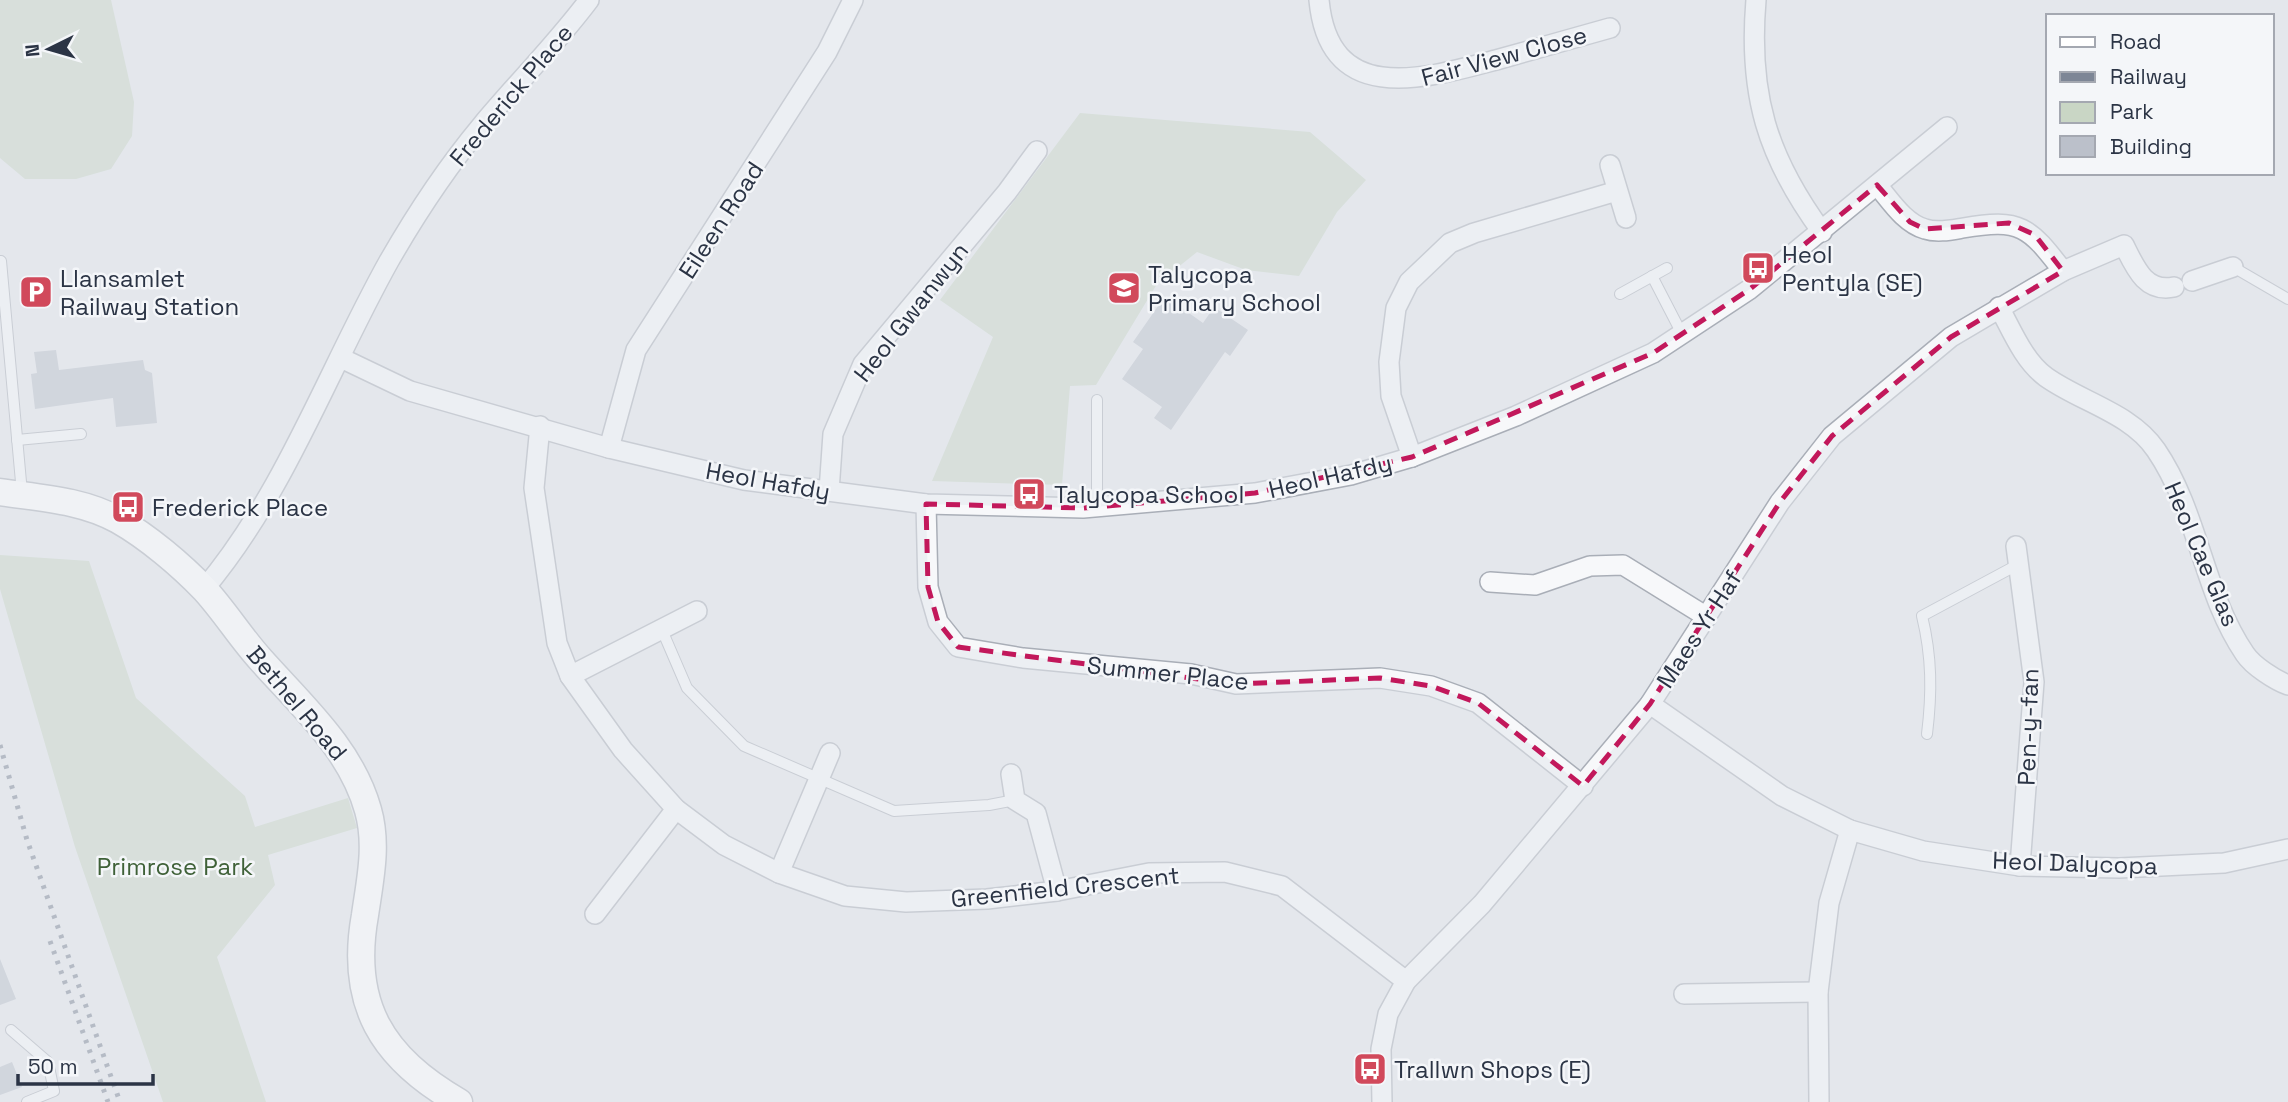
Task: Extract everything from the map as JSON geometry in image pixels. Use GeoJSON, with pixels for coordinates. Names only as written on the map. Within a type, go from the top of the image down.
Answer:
{"type":"FeatureCollection","features":[{"type":"Feature","properties":{"kind":"street","name":"Frederick Place"},"geometry":{"type":"LineString","coordinates":[[204,589],[235,552],[341,358],[389,262],[445,174],[480,128],[589,0]]}},
{"type":"Feature","properties":{"kind":"street","name":"Eileen Road"},"geometry":{"type":"LineString","coordinates":[[610,449],[636,350],[827,52],[853,0]]}},
{"type":"Feature","properties":{"kind":"street","name":"Fair View Close"},"geometry":{"type":"LineString","coordinates":[[1319,0],[1328,42],[1346,62],[1366,74],[1389,79],[1430,78],[1610,28]]}},
{"type":"Feature","properties":{"kind":"street"},"geometry":{"type":"LineString","coordinates":[[1756,0],[1753,36],[1764,120],[1792,191],[1822,232]]}},
{"type":"Feature","properties":{"kind":"street","name":"Heol Hafdy"},"geometry":{"type":"LineString","coordinates":[[341,358],[410,391],[540,426],[610,449],[744,480],[926,504],[1097,507],[1255,493],[1352,475],[1412,457],[1541,405],[1653,354],[1750,289],[1947,127]]}},
{"type":"Feature","properties":{"kind":"street","name":"Heol Gwanwyn"},"geometry":{"type":"LineString","coordinates":[[829,491],[833,433],[863,364],[1007,192],[1037,151]]}},
{"type":"Feature","properties":{"kind":"street"},"geometry":{"type":"LineString","coordinates":[[1610,164],[1626,218]]}},
{"type":"Feature","properties":{"kind":"street"},"geometry":{"type":"LineString","coordinates":[[1877,185],[1910,222],[1925,229],[1945,231],[2009,223],[2035,235],[2063,271]]}},
{"type":"Feature","properties":{"kind":"street"},"geometry":{"type":"LineString","coordinates":[[1412,457],[1391,396],[1389,362],[1396,308],[1409,282],[1450,243],[1474,233],[1617,191]]}},
{"type":"Feature","properties":{"kind":"street","name":"Maes Yr Haf"},"geometry":{"type":"LineString","coordinates":[[1382,1102],[1381,1049],[1388,1014],[1406,981],[1482,904],[1650,704],[1780,502],[1832,436],[1906,372],[1999,307],[2063,271],[2124,245],[2144,281],[2163,289],[2234,267]]}},
{"type":"Feature","properties":{"kind":"street","name":"Heol Cae Glas"},"geometry":{"type":"LineString","coordinates":[[1999,307],[2023,352],[2045,377],[2119,417],[2155,448],[2188,510],[2225,615],[2246,656],[2288,685]]}},
{"type":"Feature","properties":{"kind":"street","name":"Greenfield Crescent"},"geometry":{"type":"LineString","coordinates":[[540,426],[534,488],[556,643],[570,676],[623,750],[676,809],[724,845],[779,873],[845,896],[906,902],[987,900],[1057,891],[1149,873],[1225,872],[1282,886],[1406,981]]}},
{"type":"Feature","properties":{"kind":"street","name":"Bethel Road"},"geometry":{"type":"LineString","coordinates":[[11,493],[58,499],[117,520],[156,548],[204,589],[259,658],[321,726],[346,760],[361,788],[369,813],[374,866],[364,915],[360,980],[370,1008],[393,1049],[414,1072],[459,1102]]}},
{"type":"Feature","properties":{"kind":"street","name":"Summer Place"},"geometry":{"type":"LineString","coordinates":[[926,504],[928,587],[938,622],[958,648],[1023,658],[1191,674],[1236,684],[1380,678],[1432,686],[1478,702],[1583,786]]}},
{"type":"Feature","properties":{"kind":"street","name":"Pen-y-fan"},"geometry":{"type":"LineString","coordinates":[[2017,555],[2034,681],[2020,866]]}},
{"type":"Feature","properties":{"kind":"street"},"geometry":{"type":"LineString","coordinates":[[1490,582],[1535,584],[1590,566],[1623,565],[1707,617]]}},
{"type":"Feature","properties":{"kind":"street"},"geometry":{"type":"LineString","coordinates":[[570,676],[697,611]]}},
{"type":"Feature","properties":{"kind":"street","name":"Heol Dalycopa"},"geometry":{"type":"LineString","coordinates":[[1650,704],[1782,796],[1850,830],[1923,851],[2020,866],[2119,867],[2224,863],[2288,849]]}},
{"type":"Feature","properties":{"kind":"street"},"geometry":{"type":"LineString","coordinates":[[779,873],[830,753]]}},
{"type":"Feature","properties":{"kind":"street"},"geometry":{"type":"LineString","coordinates":[[1011,774],[1015,800],[1035,813],[1057,891]]}},
{"type":"Feature","properties":{"kind":"street"},"geometry":{"type":"LineString","coordinates":[[595,914],[676,809]]}},
{"type":"Feature","properties":{"kind":"street"},"geometry":{"type":"LineString","coordinates":[[1819,1102],[1818,992],[1829,903],[1850,830]]}},
{"type":"Feature","properties":{"kind":"street"},"geometry":{"type":"LineString","coordinates":[[1684,994],[1818,992]]}},
{"type":"Feature","properties":{"kind":"lane"},"geometry":{"type":"LineString","coordinates":[[1,261],[17,440],[11,493]]}},
{"type":"Feature","properties":{"kind":"lane"},"geometry":{"type":"LineString","coordinates":[[2234,267],[2288,299]]}},
{"type":"Feature","properties":{"kind":"lane"},"geometry":{"type":"LineString","coordinates":[[1620,294],[1667,268]]}},
{"type":"Feature","properties":{"kind":"lane"},"geometry":{"type":"LineString","coordinates":[[1652,276],[1682,334]]}},
{"type":"Feature","properties":{"kind":"lane"},"geometry":{"type":"LineString","coordinates":[[1097,400],[1097,507]]}},
{"type":"Feature","properties":{"kind":"lane"},"geometry":{"type":"LineString","coordinates":[[17,440],[81,433]]}},
{"type":"Feature","properties":{"kind":"lane"},"geometry":{"type":"LineString","coordinates":[[1927,734],[1932,691],[1930,652],[1922,616],[2017,555]]}},
{"type":"Feature","properties":{"kind":"lane"},"geometry":{"type":"LineString","coordinates":[[662,630],[687,688],[744,746],[894,811],[989,805],[1015,800]]}},
{"type":"Feature","properties":{"kind":"lane"},"geometry":{"type":"LineString","coordinates":[[10,1030],[48,1062],[54,1091],[27,1102]]}},
{"type":"Feature","properties":{"kind":"highlighted area"},"geometry":{"type":"Polygon","coordinates":[[[1877,185],[1910,222],[1925,229],[2009,223],[2035,235],[2063,271],[1951,337],[1832,436],[1780,502],[1650,704],[1583,786],[1478,703],[1431,686],[1380,678],[1236,684],[958,647],[938,622],[928,587],[926,504],[1083,508],[1255,493],[1412,457],[1653,353],[1750,289],[1877,185]]]}},
{"type":"Feature","properties":{"kind":"green space"},"geometry":{"type":"Polygon","coordinates":[[[0,0],[111,0],[134,102],[132,136],[111,169],[76,179],[25,179],[0,158],[0,0]]]}},
{"type":"Feature","properties":{"kind":"green space","name":"Talycopa Primary School"},"geometry":{"type":"Polygon","coordinates":[[[1080,113],[1310,132],[1366,180],[1337,212],[1299,276],[1246,270],[1197,252],[1157,284],[1096,385],[1070,386],[1062,485],[932,481],[993,337],[940,300],[1080,113]]]}},
{"type":"Feature","properties":{"kind":"green space","name":"Primrose Park"},"geometry":{"type":"Polygon","coordinates":[[[0,555],[89,561],[136,698],[245,796],[255,827],[348,798],[357,828],[268,855],[275,885],[217,957],[266,1102],[163,1102],[75,847],[0,589],[0,555]]]}},
{"type":"Feature","properties":{"kind":"building"},"geometry":{"type":"Polygon","coordinates":[[[1165,296],[1203,323],[1214,307],[1248,330],[1230,356],[1225,352],[1171,430],[1154,418],[1162,407],[1122,379],[1143,349],[1133,342],[1165,296]]]}},
{"type":"Feature","properties":{"kind":"building"},"geometry":{"type":"Polygon","coordinates":[[[56,350],[59,370],[143,360],[145,370],[152,373],[157,423],[116,427],[113,398],[35,409],[31,374],[37,373],[34,352],[56,350]]]}},
{"type":"Feature","properties":{"kind":"building"},"geometry":{"type":"Polygon","coordinates":[[[0,959],[16,999],[0,1005],[0,959]]]}},
{"type":"Feature","properties":{"kind":"building"},"geometry":{"type":"Polygon","coordinates":[[[12,1062],[22,1087],[0,1095],[0,1067],[12,1062]]]}},
{"type":"Feature","properties":{"kind":"railway"},"geometry":{"type":"LineString","coordinates":[[0,745],[27,840],[120,1102]]}},
{"type":"Feature","properties":{"kind":"railway"},"geometry":{"type":"LineString","coordinates":[[50,941],[108,1102]]}},
{"type":"Feature","properties":{"kind":"place","name":"Heol Pentyla (SE)"},"geometry":{"type":"Point","coordinates":[1758,268]}},
{"type":"Feature","properties":{"kind":"place","name":"Talycopa Primary School"},"geometry":{"type":"Point","coordinates":[1124,288]}},
{"type":"Feature","properties":{"kind":"place","name":"Llansamlet Railway Station"},"geometry":{"type":"Point","coordinates":[36,292]}},
{"type":"Feature","properties":{"kind":"place","name":"Talycopa School"},"geometry":{"type":"Point","coordinates":[1029,494]}},
{"type":"Feature","properties":{"kind":"place","name":"Frederick Place"},"geometry":{"type":"Point","coordinates":[128,507]}},
{"type":"Feature","properties":{"kind":"place","name":"Trallwn Shops (E)"},"geometry":{"type":"Point","coordinates":[1370,1069]}}]}
